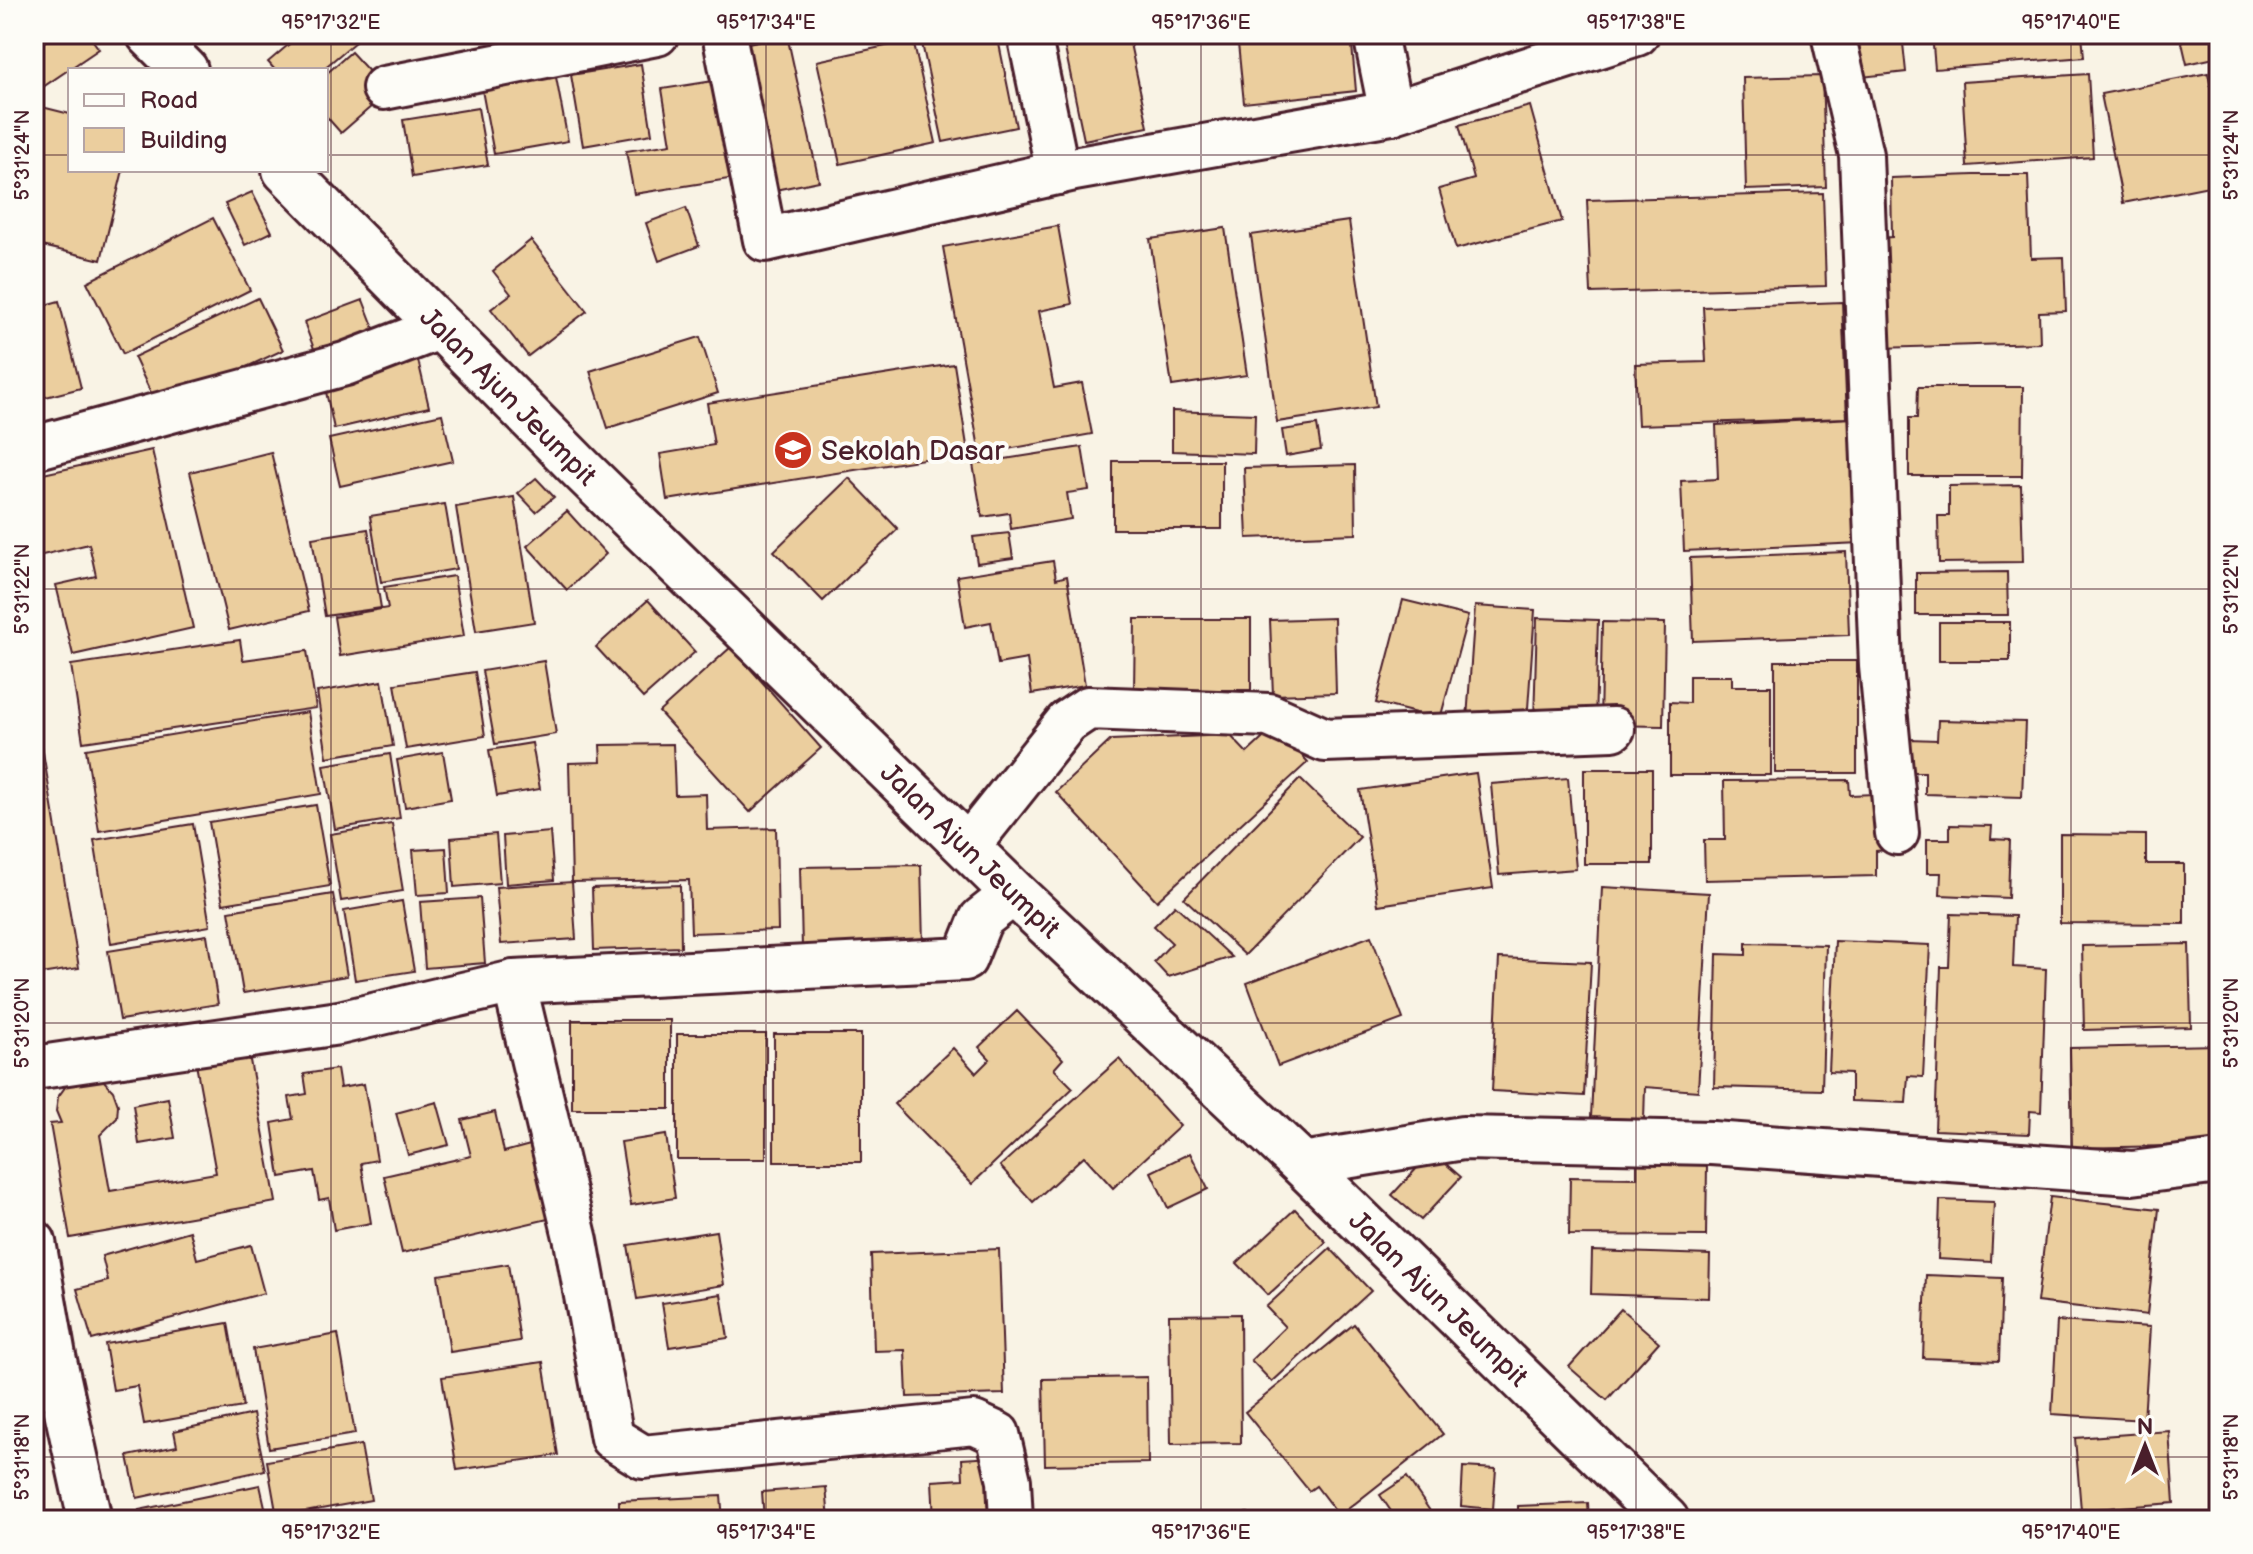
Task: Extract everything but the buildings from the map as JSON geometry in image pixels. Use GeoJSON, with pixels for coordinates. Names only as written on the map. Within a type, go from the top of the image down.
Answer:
{"type":"FeatureCollection","features":[{"type":"Feature","properties":{"kind":"street"},"geometry":{"type":"LineString","coordinates":[[149,34],[183,68]]}},
{"type":"Feature","properties":{"kind":"street"},"geometry":{"type":"LineString","coordinates":[[384,88],[657,34]]}},
{"type":"Feature","properties":{"kind":"street"},"geometry":{"type":"LineString","coordinates":[[724,34],[765,240],[1058,173],[1391,113],[1637,34]]}},
{"type":"Feature","properties":{"kind":"street"},"geometry":{"type":"LineString","coordinates":[[1029,34],[1058,173]]}},
{"type":"Feature","properties":{"kind":"street"},"geometry":{"type":"LineString","coordinates":[[1375,34],[1391,113]]}},
{"type":"Feature","properties":{"kind":"street"},"geometry":{"type":"LineString","coordinates":[[1833,34],[1861,155],[1881,666],[1897,833]]}},
{"type":"Feature","properties":{"kind":"street","name":"Jalan Ajun Jeumpit"},"geometry":{"type":"LineString","coordinates":[[287,172],[585,473],[969,845],[1014,893],[1302,1164],[1666,1520]]}},
{"type":"Feature","properties":{"kind":"street"},"geometry":{"type":"LineString","coordinates":[[34,448],[345,364],[442,327]]}},
{"type":"Feature","properties":{"kind":"street"},"geometry":{"type":"LineString","coordinates":[[969,845],[1067,722],[1088,708],[1269,715],[1325,740],[1613,729]]}},
{"type":"Feature","properties":{"kind":"street"},"geometry":{"type":"LineString","coordinates":[[34,1068],[339,1023],[514,982],[965,959],[981,919],[1014,893]]}},
{"type":"Feature","properties":{"kind":"street"},"geometry":{"type":"LineString","coordinates":[[514,982],[576,1241],[612,1438],[643,1457],[974,1423],[998,1434],[1009,1481],[1011,1520]]}},
{"type":"Feature","properties":{"kind":"street"},"geometry":{"type":"LineString","coordinates":[[1302,1164],[1463,1138],[1712,1143],[2132,1173],[2188,1169],[2219,1162]]}},
{"type":"Feature","properties":{"kind":"street"},"geometry":{"type":"LineString","coordinates":[[34,1242],[57,1371],[90,1520]]}},
{"type":"Feature","properties":{"kind":"place","name":"Sekolah Dasar"},"geometry":{"type":"Point","coordinates":[793,450]}}]}
